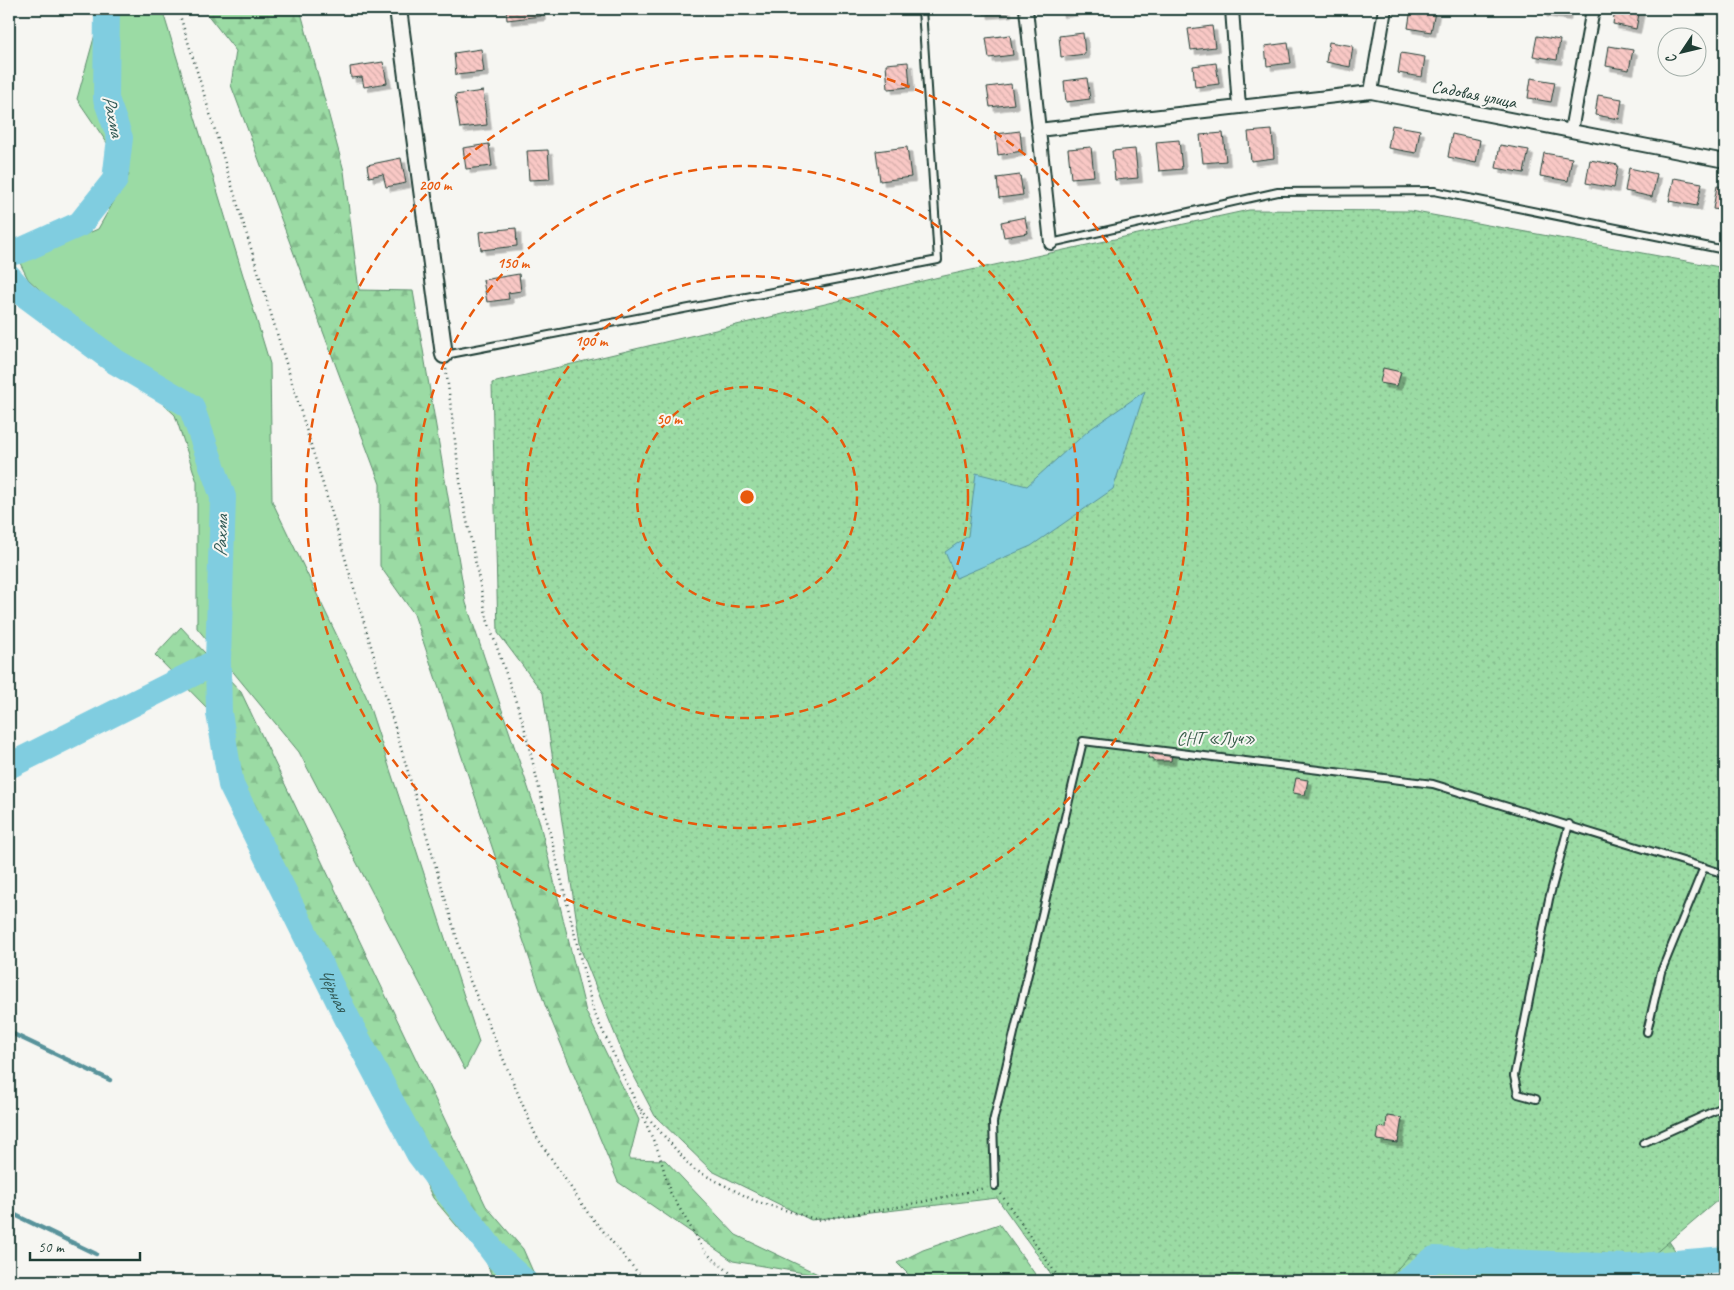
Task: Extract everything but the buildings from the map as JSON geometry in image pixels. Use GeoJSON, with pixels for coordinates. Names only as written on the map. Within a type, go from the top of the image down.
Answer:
{"type":"FeatureCollection","features":[{"type":"Feature","properties":{"kind":"street"},"geometry":{"type":"LineString","coordinates":[[398,9],[444,355]]}},
{"type":"Feature","properties":{"kind":"street"},"geometry":{"type":"LineString","coordinates":[[1026,9],[1051,243]]}},
{"type":"Feature","properties":{"kind":"street"},"geometry":{"type":"LineString","coordinates":[[1232,9],[1239,107]]}},
{"type":"Feature","properties":{"kind":"street"},"geometry":{"type":"LineString","coordinates":[[1371,92],[1385,9]]}},
{"type":"Feature","properties":{"kind":"street"},"geometry":{"type":"LineString","coordinates":[[1572,131],[1593,9]]}},
{"type":"Feature","properties":{"kind":"street","name":"Садовая улица"},"geometry":{"type":"LineString","coordinates":[[1038,130],[1371,92],[1725,161]]}},
{"type":"Feature","properties":{"kind":"lane"},"geometry":{"type":"LineString","coordinates":[[444,355],[938,260],[922,9]]}},
{"type":"Feature","properties":{"kind":"lane"},"geometry":{"type":"LineString","coordinates":[[1051,243],[1278,192],[1434,191],[1725,250]]}},
{"type":"Feature","properties":{"kind":"lane"},"geometry":{"type":"LineString","coordinates":[[995,1186],[993,1122],[1083,741],[1433,784],[1569,824],[1725,874]]}},
{"type":"Feature","properties":{"kind":"lane"},"geometry":{"type":"LineString","coordinates":[[1536,1100],[1518,1094],[1514,1076],[1549,899],[1569,824]]}},
{"type":"Feature","properties":{"kind":"lane"},"geometry":{"type":"LineString","coordinates":[[1647,1032],[1661,972],[1704,867]]}},
{"type":"Feature","properties":{"kind":"lane"},"geometry":{"type":"LineString","coordinates":[[1643,1143],[1725,1106]]}},
{"type":"Feature","properties":{"kind":"path"},"geometry":{"type":"LineString","coordinates":[[178,9],[336,527],[468,976],[536,1136],[588,1213],[639,1274],[652,1281]]}},
{"type":"Feature","properties":{"kind":"path"},"geometry":{"type":"LineString","coordinates":[[444,355],[462,496],[487,619],[523,722],[593,1010],[658,1153],[670,1192],[705,1252],[740,1281]]}},
{"type":"Feature","properties":{"kind":"path"},"geometry":{"type":"LineString","coordinates":[[637,1105],[693,1169],[755,1201],[818,1220],[903,1206],[995,1186],[1061,1281]]}},
{"type":"Feature","properties":{"kind":"green space"},"geometry":{"type":"Polygon","coordinates":[[[102,9],[162,9],[270,364],[272,501],[366,696],[479,1042],[465,1070],[299,752],[197,628],[197,482],[175,415],[28,279],[20,263],[98,229],[129,175],[77,99],[102,9]]]}},
{"type":"Feature","properties":{"kind":"green space"},"geometry":{"type":"Polygon","coordinates":[[[203,9],[300,9],[344,171],[359,290],[413,291],[466,603],[539,820],[586,1012],[639,1120],[629,1159],[665,1160],[736,1235],[822,1276],[733,1261],[618,1182],[545,1005],[414,614],[380,566],[380,484],[231,85],[236,51],[203,9]]]}},
{"type":"Feature","properties":{"kind":"green space","name":"СНТ «Луч»"},"geometry":{"type":"Polygon","coordinates":[[[1249,210],[1410,211],[1725,268],[1725,1194],[1653,1255],[1504,1268],[1411,1254],[1386,1281],[1056,1281],[997,1198],[811,1220],[712,1171],[655,1116],[625,1059],[581,950],[543,693],[498,633],[492,383],[939,277],[1249,210]]]}},
{"type":"Feature","properties":{"kind":"green space"},"geometry":{"type":"Polygon","coordinates":[[[181,627],[241,692],[486,1206],[523,1249],[537,1281],[494,1281],[485,1259],[433,1198],[370,1071],[209,710],[155,655],[181,627]]]}},
{"type":"Feature","properties":{"kind":"green space"},"geometry":{"type":"Polygon","coordinates":[[[1615,1158],[1689,1272],[1660,1281],[1384,1281],[1426,1199],[1615,1158]]]}},
{"type":"Feature","properties":{"kind":"green space"},"geometry":{"type":"Polygon","coordinates":[[[999,1224],[1040,1281],[915,1281],[897,1263],[923,1250],[999,1224]]]}},
{"type":"Feature","properties":{"kind":"water"},"geometry":{"type":"Polygon","coordinates":[[[1145,391],[1113,489],[1031,546],[956,578],[945,552],[968,536],[976,473],[1027,486],[1089,430],[1145,391]]]}},
{"type":"Feature","properties":{"kind":"waterway","name":"Рахма"},"geometry":{"type":"LineString","coordinates":[[9,253],[22,250],[80,224],[115,180],[120,138],[106,99],[107,9]]}},
{"type":"Feature","properties":{"kind":"waterway","name":"Чёрная"},"geometry":{"type":"LineString","coordinates":[[9,277],[24,294],[116,362],[191,406],[223,497],[218,661],[219,713],[231,785],[352,1028],[419,1154],[498,1258],[524,1281]]}},
{"type":"Feature","properties":{"kind":"waterway","name":"Рахма"},"geometry":{"type":"LineString","coordinates":[[9,766],[218,661]]}},
{"type":"Feature","properties":{"kind":"waterway"},"geometry":{"type":"LineString","coordinates":[[9,1032],[110,1080]]}},
{"type":"Feature","properties":{"kind":"waterway"},"geometry":{"type":"LineString","coordinates":[[9,1212],[96,1254]]}},
{"type":"Feature","properties":{"kind":"waterway","name":"Чёрная"},"geometry":{"type":"LineString","coordinates":[[1406,1281],[1434,1259],[1628,1267],[1725,1259]]}}]}
